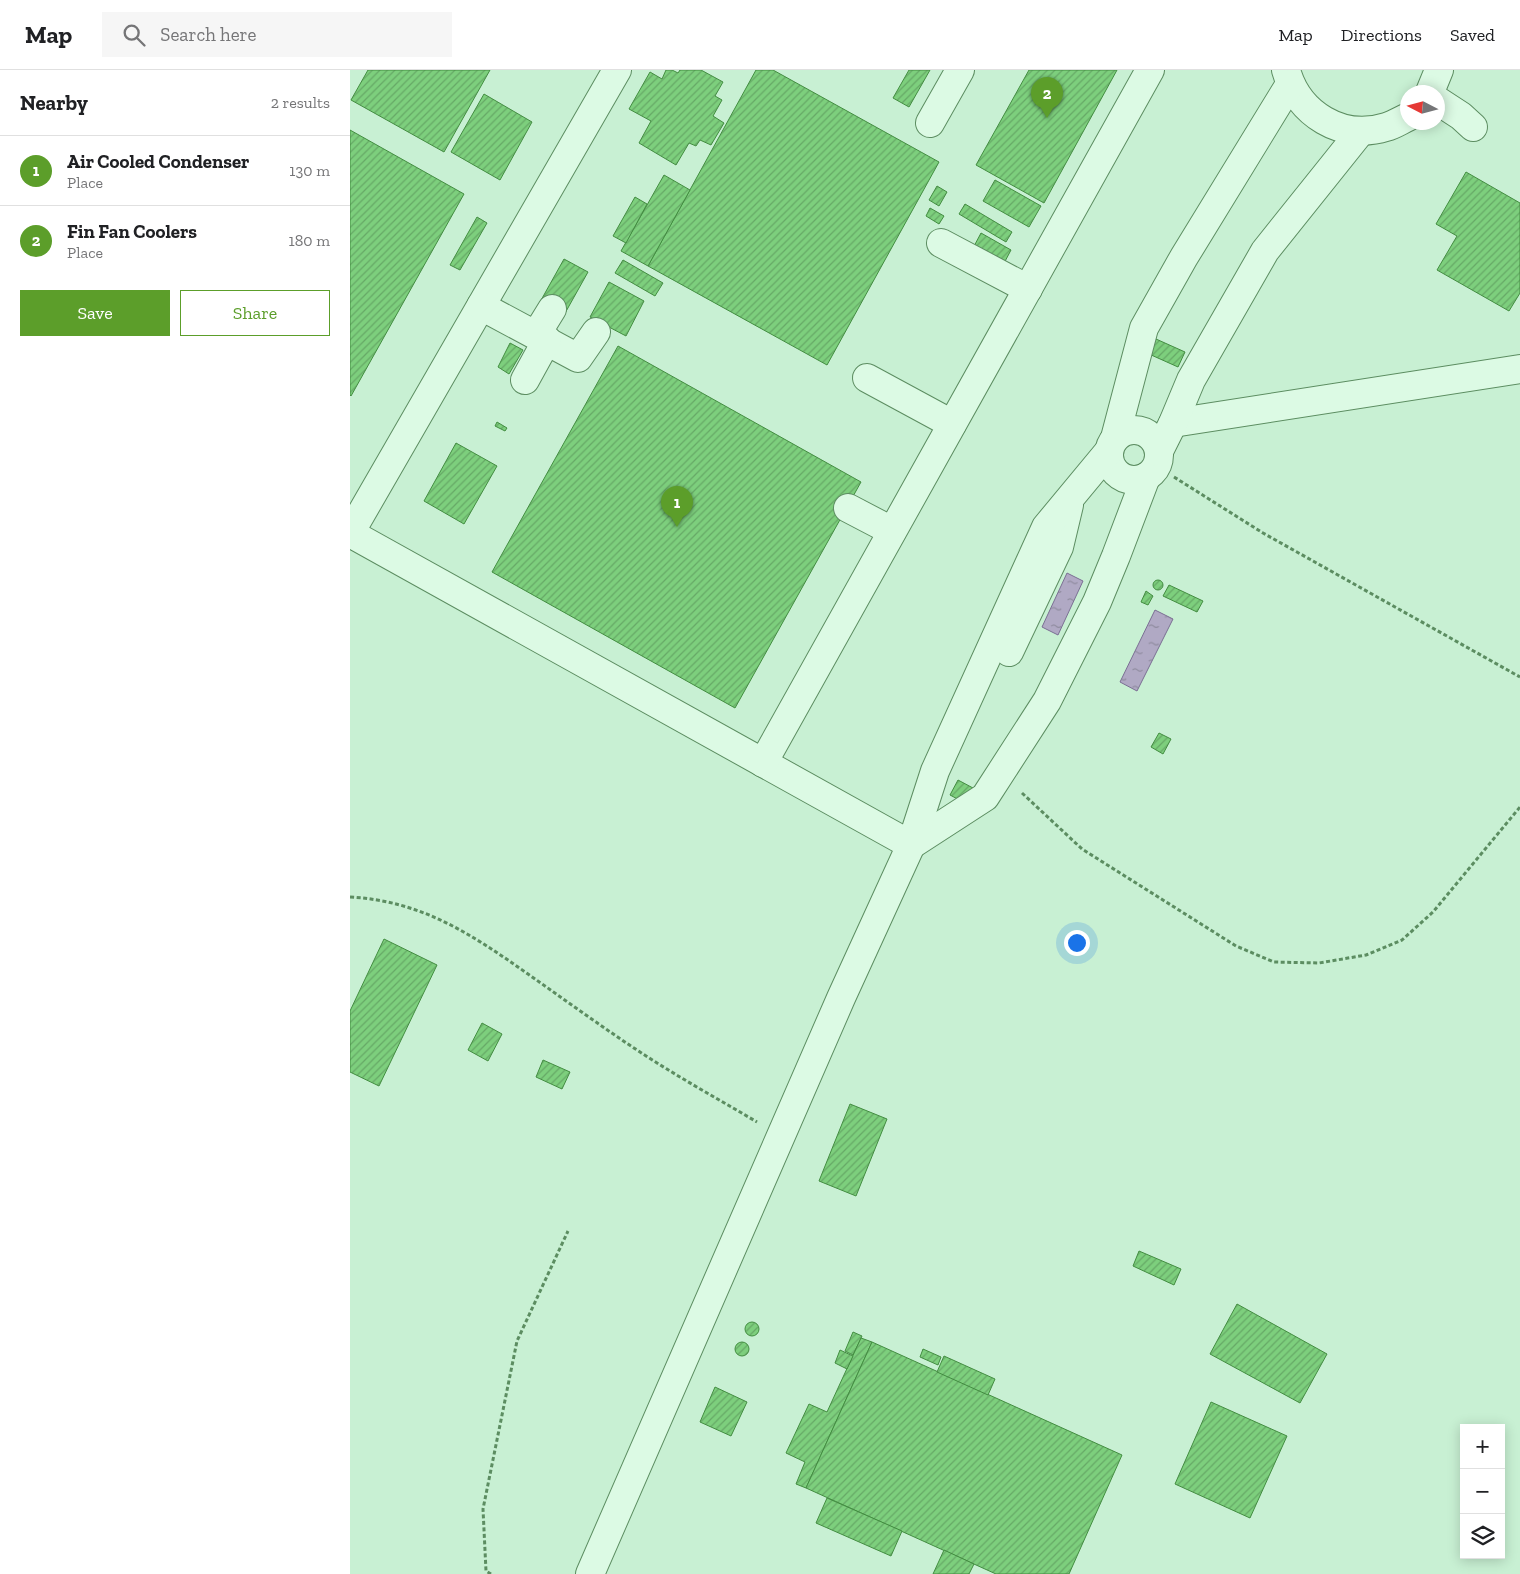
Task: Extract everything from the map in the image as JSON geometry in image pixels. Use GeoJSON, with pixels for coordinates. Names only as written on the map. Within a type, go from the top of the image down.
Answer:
{"type":"FeatureCollection","features":[{"type":"Feature","properties":{"kind":"lane"},"geometry":{"type":"LineString","coordinates":[[617,70],[350,533],[911,845]]}},
{"type":"Feature","properties":{"kind":"lane"},"geometry":{"type":"LineString","coordinates":[[930,123],[960,70]]}},
{"type":"Feature","properties":{"kind":"lane"},"geometry":{"type":"LineString","coordinates":[[763,762],[1150,70]]}},
{"type":"Feature","properties":{"kind":"lane"},"geometry":{"type":"LineString","coordinates":[[1433,85],[1439,70]]}},
{"type":"Feature","properties":{"kind":"lane"},"geometry":{"type":"LineString","coordinates":[[1288,77],[1302,103],[1318,118],[1338,128],[1361,131],[1387,127],[1400,121]]}},
{"type":"Feature","properties":{"kind":"lane"},"geometry":{"type":"LineString","coordinates":[[590,1574],[781,1136],[911,845],[936,771],[1046,526],[1072,496],[1112,445],[1121,434],[1129,430],[1137,430],[1151,437],[1156,443],[1154,465],[1138,480],[1130,480],[1123,478],[1117,473],[1109,459],[1112,445],[1144,328],[1288,77]]}},
{"type":"Feature","properties":{"kind":"lane"},"geometry":{"type":"LineString","coordinates":[[1445,106],[1473,126]]}},
{"type":"Feature","properties":{"kind":"lane"},"geometry":{"type":"LineString","coordinates":[[911,845],[985,797],[1047,702],[1116,556],[1191,380],[1265,250],[1361,131]]}},
{"type":"Feature","properties":{"kind":"lane"},"geometry":{"type":"LineString","coordinates":[[941,244],[1028,289]]}},
{"type":"Feature","properties":{"kind":"lane"},"geometry":{"type":"LineString","coordinates":[[481,306],[578,358],[596,332]]}},
{"type":"Feature","properties":{"kind":"lane"},"geometry":{"type":"LineString","coordinates":[[525,380],[552,309]]}},
{"type":"Feature","properties":{"kind":"lane"},"geometry":{"type":"LineString","coordinates":[[1173,423],[1520,369]]}},
{"type":"Feature","properties":{"kind":"lane"},"geometry":{"type":"LineString","coordinates":[[867,378],[952,424]]}},
{"type":"Feature","properties":{"kind":"lane"},"geometry":{"type":"LineString","coordinates":[[848,508],[892,531]]}},
{"type":"Feature","properties":{"kind":"path"},"geometry":{"type":"LineString","coordinates":[[1154,465],[1263,533],[1520,678]]}},
{"type":"Feature","properties":{"kind":"path"},"geometry":{"type":"LineString","coordinates":[[1001,773],[1082,849],[1236,946],[1274,962],[1319,963],[1366,955],[1402,940],[1433,912],[1520,807]]}},
{"type":"Feature","properties":{"kind":"path"},"geometry":{"type":"LineString","coordinates":[[350,897],[370,898],[414,909],[456,926],[484,943],[640,1052],[781,1136]]}},
{"type":"Feature","properties":{"kind":"path"},"geometry":{"type":"LineString","coordinates":[[491,1574],[486,1571],[483,1509],[517,1341],[568,1232]]}},
{"type":"Feature","properties":{"kind":"water"},"geometry":{"type":"Polygon","coordinates":[[[1067,573],[1083,581],[1058,635],[1042,627],[1067,573]]]}},
{"type":"Feature","properties":{"kind":"water"},"geometry":{"type":"Polygon","coordinates":[[[1155,610],[1173,619],[1137,691],[1120,682],[1155,610]]]}},
{"type":"Feature","properties":{"kind":"building"},"geometry":{"type":"Polygon","coordinates":[[[368,70],[490,70],[444,152],[351,100],[368,70]]]}},
{"type":"Feature","properties":{"kind":"building"},"geometry":{"type":"Polygon","coordinates":[[[666,70],[678,73],[680,70],[701,70],[723,82],[715,96],[722,100],[713,116],[724,123],[711,145],[700,140],[696,146],[689,143],[676,165],[639,143],[651,121],[629,109],[650,72],[662,79],[666,70]]]}},
{"type":"Feature","properties":{"kind":"building"},"geometry":{"type":"Polygon","coordinates":[[[756,70],[773,70],[939,162],[827,365],[648,266],[756,70]]]}},
{"type":"Feature","properties":{"kind":"building"},"geometry":{"type":"Polygon","coordinates":[[[909,70],[930,70],[909,107],[893,98],[909,70]]]}},
{"type":"Feature","properties":{"kind":"building"},"geometry":{"type":"Polygon","coordinates":[[[1029,70],[1117,70],[1044,203],[976,165],[1029,70]]]}},
{"type":"Feature","properties":{"kind":"building"},"geometry":{"type":"Polygon","coordinates":[[[484,94],[532,122],[500,180],[451,152],[484,94]]]}},
{"type":"Feature","properties":{"kind":"building"},"geometry":{"type":"Polygon","coordinates":[[[350,130],[464,194],[351,396],[350,395],[350,130]]]}},
{"type":"Feature","properties":{"kind":"building"},"geometry":{"type":"Polygon","coordinates":[[[1466,172],[1520,203],[1520,293],[1509,311],[1437,270],[1457,236],[1436,224],[1466,172]]]}},
{"type":"Feature","properties":{"kind":"building"},"geometry":{"type":"Polygon","coordinates":[[[664,175],[690,190],[648,266],[621,251],[664,175]]]}},
{"type":"Feature","properties":{"kind":"building"},"geometry":{"type":"Polygon","coordinates":[[[995,180],[1041,206],[1029,227],[983,201],[995,180]]]}},
{"type":"Feature","properties":{"kind":"building"},"geometry":{"type":"Polygon","coordinates":[[[937,186],[947,192],[939,206],[929,200],[937,186]]]}},
{"type":"Feature","properties":{"kind":"building"},"geometry":{"type":"Polygon","coordinates":[[[635,197],[647,204],[626,243],[613,236],[635,197]]]}},
{"type":"Feature","properties":{"kind":"building"},"geometry":{"type":"Polygon","coordinates":[[[965,204],[1012,232],[1006,242],[959,214],[965,204]]]}},
{"type":"Feature","properties":{"kind":"building"},"geometry":{"type":"Polygon","coordinates":[[[930,208],[944,216],[939,224],[926,216],[930,208]]]}},
{"type":"Feature","properties":{"kind":"building"},"geometry":{"type":"Polygon","coordinates":[[[477,217],[487,223],[460,270],[450,265],[477,217]]]}},
{"type":"Feature","properties":{"kind":"building"},"geometry":{"type":"Polygon","coordinates":[[[981,233],[1011,250],[1002,267],[972,250],[981,233]]]}},
{"type":"Feature","properties":{"kind":"building"},"geometry":{"type":"Polygon","coordinates":[[[564,259],[588,272],[564,315],[540,302],[564,259]]]}},
{"type":"Feature","properties":{"kind":"building"},"geometry":{"type":"Polygon","coordinates":[[[623,260],[663,283],[655,296],[615,273],[623,260]]]}},
{"type":"Feature","properties":{"kind":"building"},"geometry":{"type":"Polygon","coordinates":[[[609,282],[644,301],[626,336],[590,317],[609,282]]]}},
{"type":"Feature","properties":{"kind":"building"},"geometry":{"type":"Polygon","coordinates":[[[1156,339],[1185,352],[1178,367],[1149,354],[1156,339]]]}},
{"type":"Feature","properties":{"kind":"building"},"geometry":{"type":"Polygon","coordinates":[[[510,343],[523,350],[509,374],[498,367],[510,343]]]}},
{"type":"Feature","properties":{"kind":"building"},"geometry":{"type":"Polygon","coordinates":[[[618,346],[861,482],[735,708],[492,572],[618,346]]]}},
{"type":"Feature","properties":{"kind":"building"},"geometry":{"type":"Polygon","coordinates":[[[497,422],[507,428],[505,431],[495,426],[497,422]]]}},
{"type":"Feature","properties":{"kind":"building"},"geometry":{"type":"Polygon","coordinates":[[[456,443],[497,466],[464,524],[424,501],[456,443]]]}},
{"type":"Feature","properties":{"kind":"building"},"geometry":{"type":"Polygon","coordinates":[[[1156,580],[1160,580],[1163,585],[1162,589],[1156,590],[1153,587],[1153,583],[1156,580]]]}},
{"type":"Feature","properties":{"kind":"building"},"geometry":{"type":"Polygon","coordinates":[[[1169,585],[1203,601],[1197,612],[1163,596],[1169,585]]]}},
{"type":"Feature","properties":{"kind":"building"},"geometry":{"type":"Polygon","coordinates":[[[1146,591],[1153,596],[1148,605],[1141,602],[1146,591]]]}},
{"type":"Feature","properties":{"kind":"building"},"geometry":{"type":"Polygon","coordinates":[[[1159,733],[1171,739],[1163,754],[1151,747],[1159,733]]]}},
{"type":"Feature","properties":{"kind":"building"},"geometry":{"type":"Polygon","coordinates":[[[958,780],[973,788],[965,803],[950,795],[958,780]]]}},
{"type":"Feature","properties":{"kind":"building"},"geometry":{"type":"Polygon","coordinates":[[[384,939],[437,965],[379,1086],[350,1072],[350,1011],[384,939]]]}},
{"type":"Feature","properties":{"kind":"building"},"geometry":{"type":"Polygon","coordinates":[[[482,1023],[502,1034],[488,1061],[468,1050],[482,1023]]]}},
{"type":"Feature","properties":{"kind":"building"},"geometry":{"type":"Polygon","coordinates":[[[543,1060],[570,1072],[562,1089],[536,1077],[543,1060]]]}},
{"type":"Feature","properties":{"kind":"building"},"geometry":{"type":"Polygon","coordinates":[[[850,1104],[887,1119],[856,1196],[819,1181],[850,1104]]]}},
{"type":"Feature","properties":{"kind":"building"},"geometry":{"type":"Polygon","coordinates":[[[1139,1251],[1181,1269],[1174,1285],[1133,1266],[1139,1251]]]}},
{"type":"Feature","properties":{"kind":"building"},"geometry":{"type":"Polygon","coordinates":[[[1237,1304],[1327,1354],[1300,1403],[1210,1354],[1237,1304]]]}},
{"type":"Feature","properties":{"kind":"building"},"geometry":{"type":"Polygon","coordinates":[[[752,1322],[757,1324],[759,1329],[757,1334],[752,1336],[747,1334],[745,1329],[747,1324],[752,1322]]]}},
{"type":"Feature","properties":{"kind":"building"},"geometry":{"type":"Polygon","coordinates":[[[853,1332],[862,1336],[853,1355],[845,1351],[853,1332]]]}},
{"type":"Feature","properties":{"kind":"building"},"geometry":{"type":"Polygon","coordinates":[[[861,1338],[872,1342],[806,1488],[796,1484],[805,1462],[786,1453],[809,1404],[827,1412],[861,1338]]]}},
{"type":"Feature","properties":{"kind":"building"},"geometry":{"type":"Polygon","coordinates":[[[742,1342],[747,1344],[749,1349],[747,1354],[742,1356],[737,1354],[735,1349],[737,1344],[742,1342]]]}},
{"type":"Feature","properties":{"kind":"building"},"geometry":{"type":"Polygon","coordinates":[[[872,1342],[1122,1455],[1069,1574],[996,1574],[806,1488],[872,1342]]]}},
{"type":"Feature","properties":{"kind":"building"},"geometry":{"type":"Polygon","coordinates":[[[923,1349],[941,1357],[938,1365],[920,1357],[923,1349]]]}},
{"type":"Feature","properties":{"kind":"building"},"geometry":{"type":"Polygon","coordinates":[[[840,1350],[853,1356],[847,1369],[835,1363],[840,1350]]]}},
{"type":"Feature","properties":{"kind":"building"},"geometry":{"type":"Polygon","coordinates":[[[944,1356],[995,1379],[988,1395],[937,1372],[944,1356]]]}},
{"type":"Feature","properties":{"kind":"building"},"geometry":{"type":"Polygon","coordinates":[[[715,1387],[747,1402],[731,1436],[700,1422],[715,1387]]]}},
{"type":"Feature","properties":{"kind":"building"},"geometry":{"type":"Polygon","coordinates":[[[1211,1402],[1287,1436],[1250,1518],[1175,1484],[1211,1402]]]}},
{"type":"Feature","properties":{"kind":"building"},"geometry":{"type":"Polygon","coordinates":[[[827,1498],[902,1531],[891,1556],[816,1523],[827,1498]]]}},
{"type":"Feature","properties":{"kind":"building"},"geometry":{"type":"Polygon","coordinates":[[[944,1550],[974,1564],[969,1574],[933,1574],[944,1550]]]}},
{"type":"Feature","properties":{"kind":"place","name":"Fin Fan Coolers"},"geometry":{"type":"Point","coordinates":[1047,118]}},
{"type":"Feature","properties":{"kind":"place","name":"Air Cooled Condenser"},"geometry":{"type":"Point","coordinates":[677,527]}}]}
